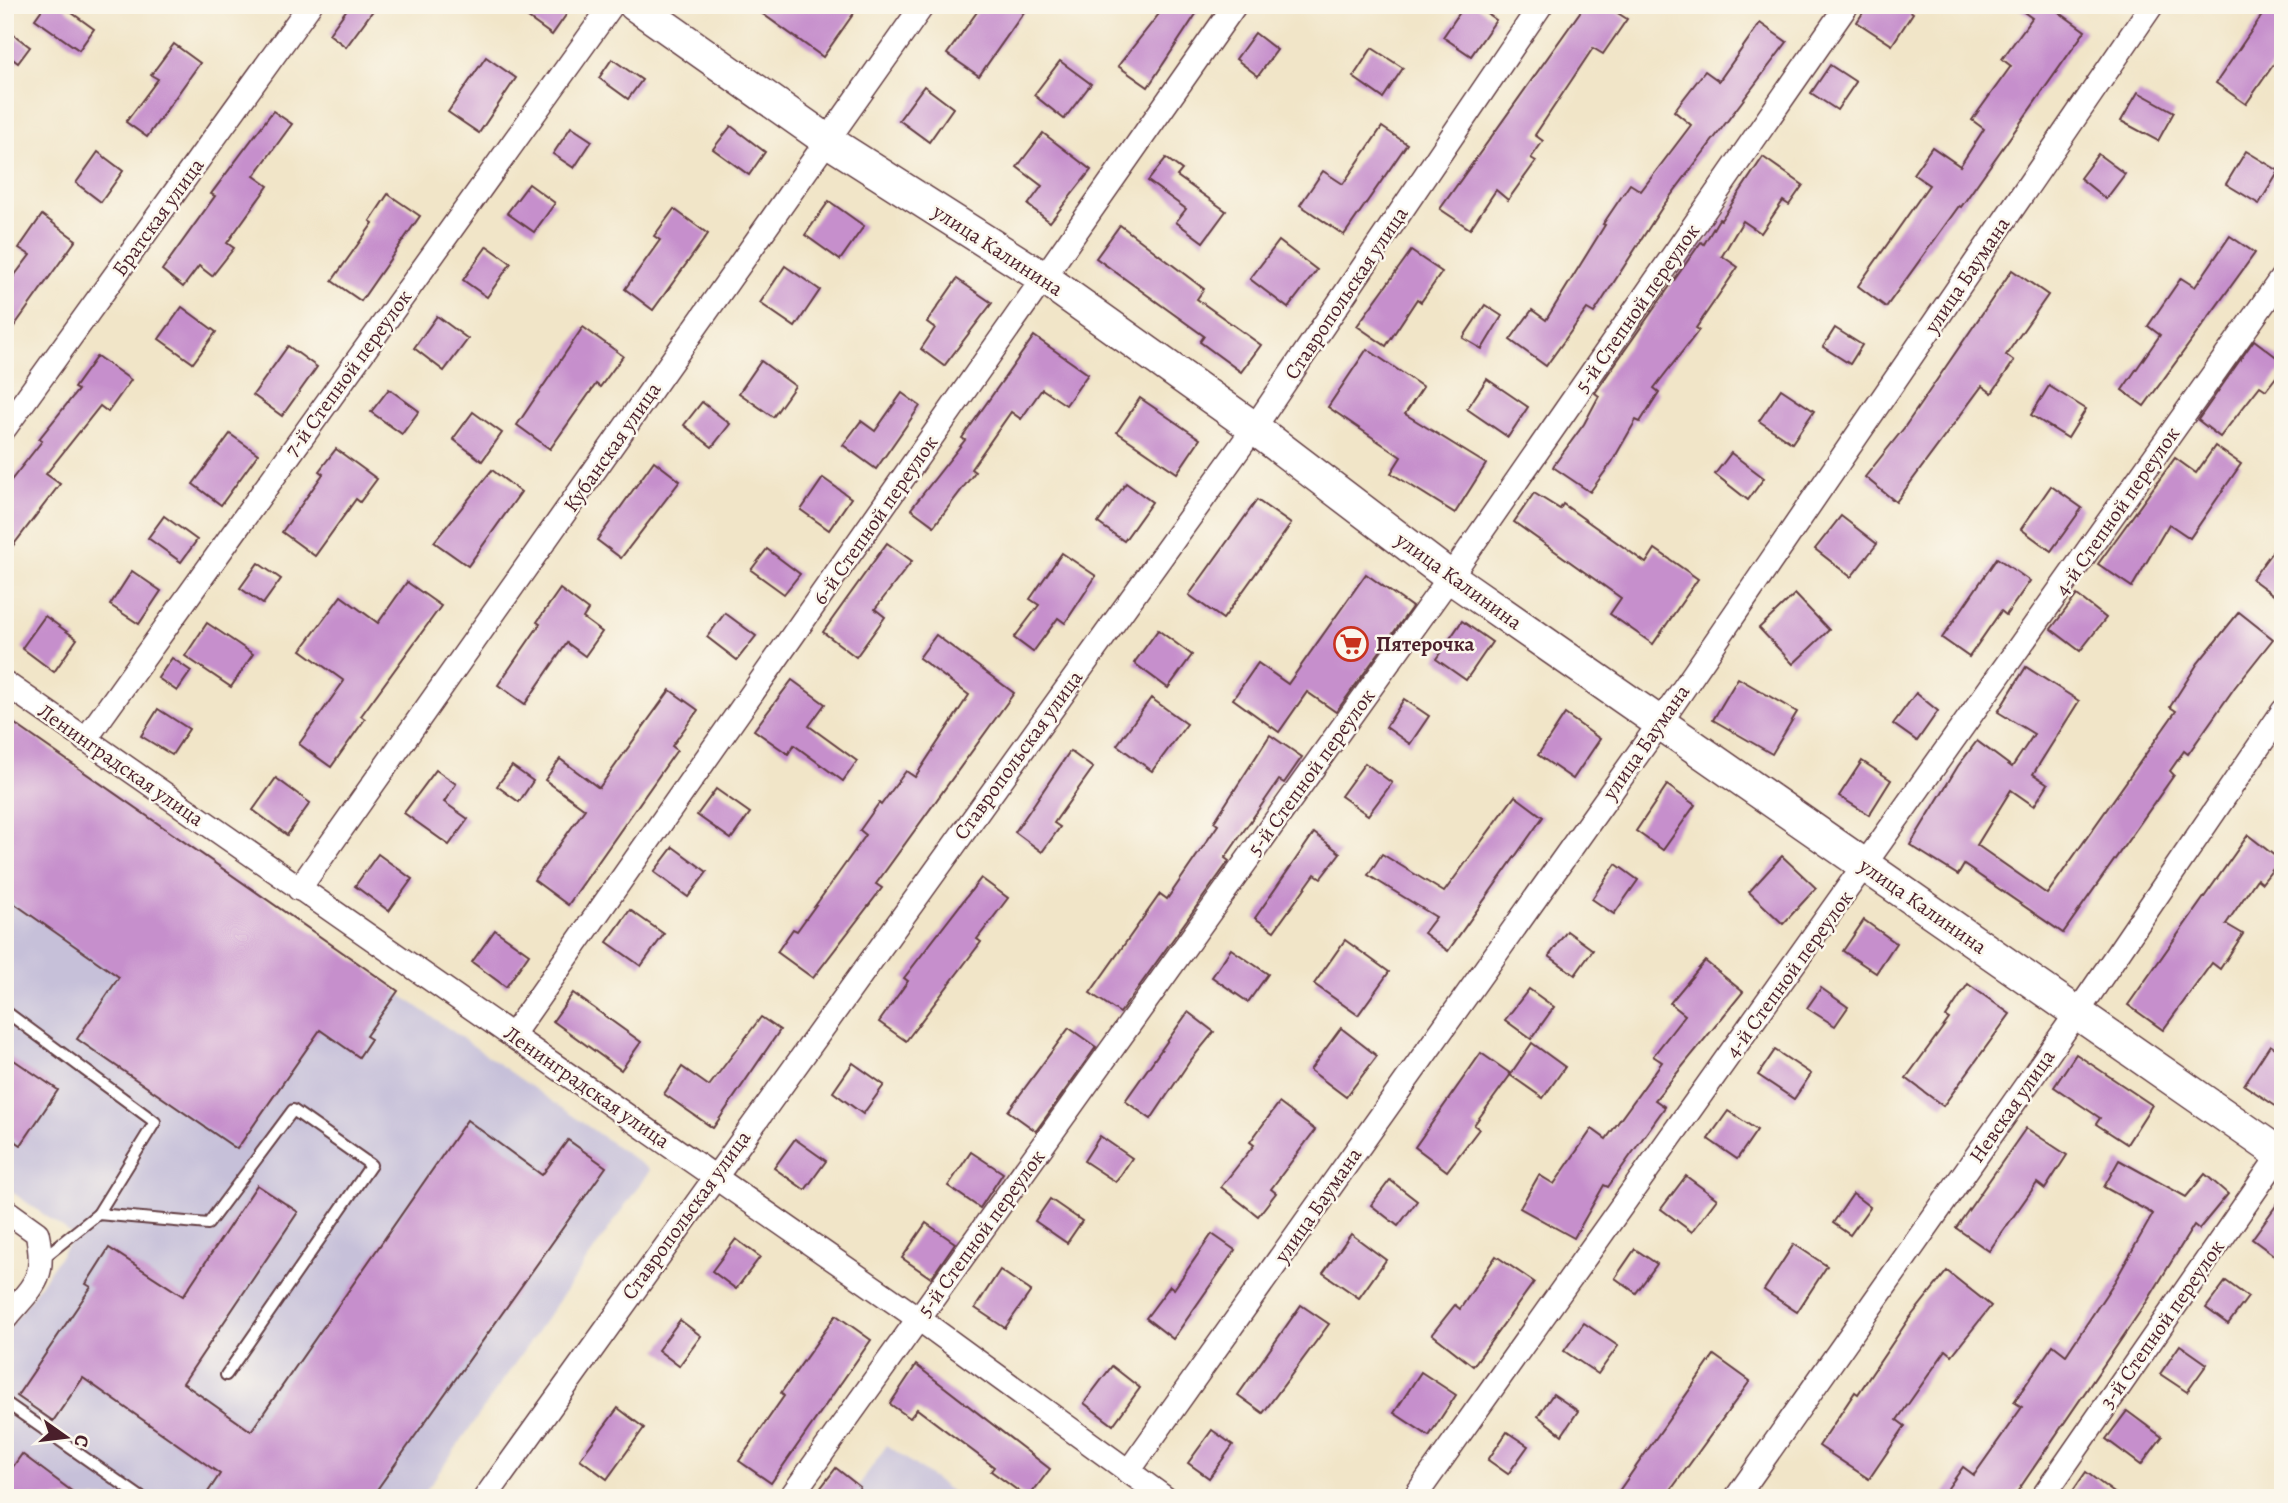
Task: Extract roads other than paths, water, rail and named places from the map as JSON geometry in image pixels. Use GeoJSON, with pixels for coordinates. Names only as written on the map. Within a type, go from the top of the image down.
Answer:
{"type":"FeatureCollection","features":[{"type":"Feature","properties":{"kind":"street","name":"Братская улица"},"geometry":{"type":"LineString","coordinates":[[5,428],[310,5]]}},
{"type":"Feature","properties":{"kind":"street","name":"7-й Степной переулок"},"geometry":{"type":"LineString","coordinates":[[85,740],[612,5]]}},
{"type":"Feature","properties":{"kind":"street","name":"улица Калинина"},"geometry":{"type":"LineString","coordinates":[[635,5],[828,141],[1045,279],[1254,428],[1450,577],[2282,1154]]}},
{"type":"Feature","properties":{"kind":"street","name":"Кубанская улица"},"geometry":{"type":"LineString","coordinates":[[299,889],[923,5]]}},
{"type":"Feature","properties":{"kind":"street","name":"6-й Степной переулок"},"geometry":{"type":"LineString","coordinates":[[513,1034],[1235,5]]}},
{"type":"Feature","properties":{"kind":"street","name":"Ставропольская улица"},"geometry":{"type":"LineString","coordinates":[[485,1498],[713,1177],[1254,428],[1541,5]]}},
{"type":"Feature","properties":{"kind":"street","name":"5-й Степной переулок"},"geometry":{"type":"LineString","coordinates":[[790,1498],[1450,577],[1847,5]]}},
{"type":"Feature","properties":{"kind":"street","name":"улица Баумана"},"geometry":{"type":"LineString","coordinates":[[1128,1472],[1660,723],[2152,5]]}},
{"type":"Feature","properties":{"kind":"street","name":"4-й Степной переулок"},"geometry":{"type":"LineString","coordinates":[[1414,1498],[2283,276]]}},
{"type":"Feature","properties":{"kind":"street","name":"Ленинградская улица"},"geometry":{"type":"LineString","coordinates":[[5,683],[919,1319],[1165,1498]]}},
{"type":"Feature","properties":{"kind":"street","name":"Невская улица"},"geometry":{"type":"LineString","coordinates":[[1736,1498],[2077,1013],[2283,711]]}},
{"type":"Feature","properties":{"kind":"street","name":"3-й Степной переулок"},"geometry":{"type":"LineString","coordinates":[[2042,1498],[2282,1154]]}},
{"type":"Feature","properties":{"kind":"street"},"geometry":{"type":"LineString","coordinates":[[5,1210],[37,1233],[43,1258],[40,1276],[5,1319]]}},
{"type":"Feature","properties":{"kind":"lane"},"geometry":{"type":"LineString","coordinates":[[5,1011],[155,1122],[98,1214],[43,1258]]}},
{"type":"Feature","properties":{"kind":"lane"},"geometry":{"type":"LineString","coordinates":[[98,1214],[208,1224],[293,1110],[371,1165],[226,1375]]}},
{"type":"Feature","properties":{"kind":"lane"},"geometry":{"type":"LineString","coordinates":[[5,1402],[142,1498]]}},
{"type":"Feature","properties":{"kind":"place","name":"Пятерочка"},"geometry":{"type":"Point","coordinates":[1351,644]}}]}
